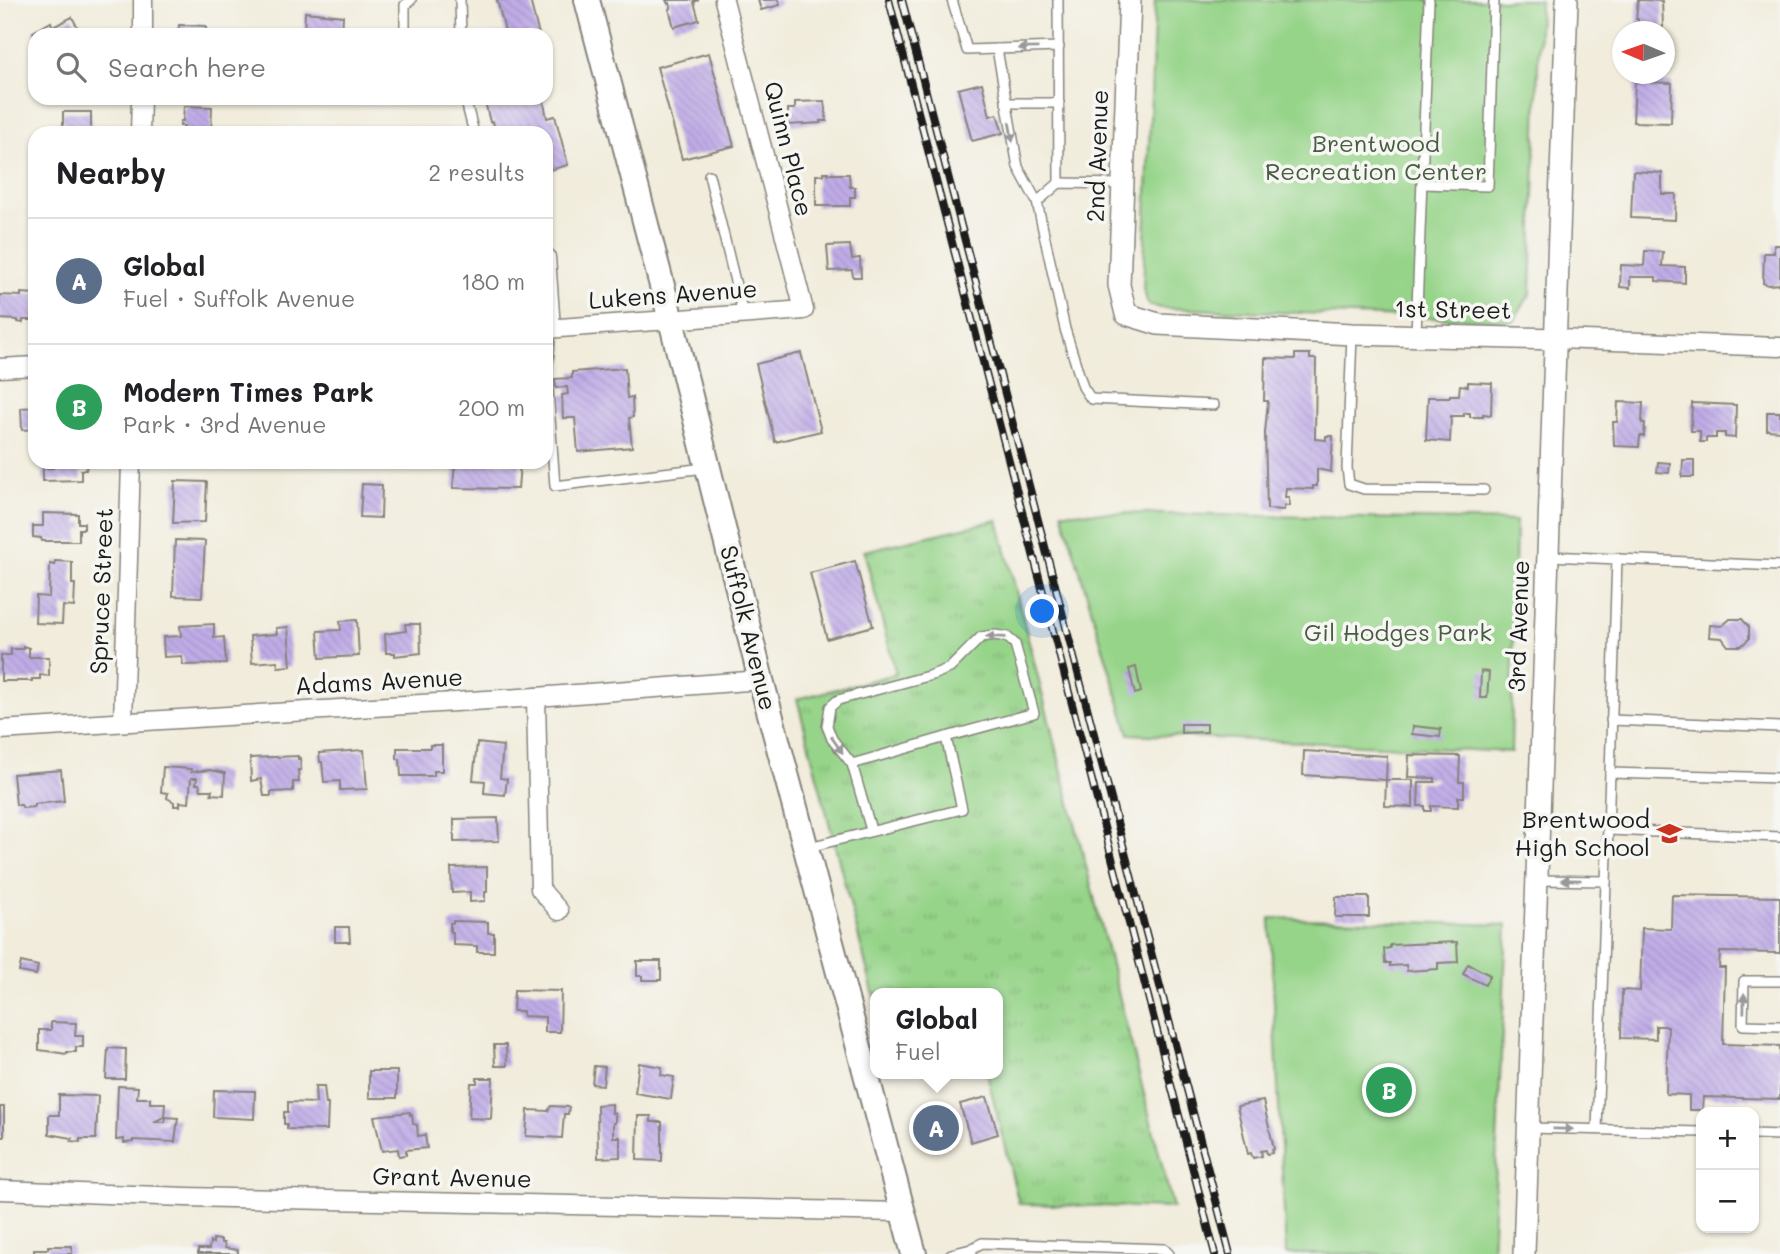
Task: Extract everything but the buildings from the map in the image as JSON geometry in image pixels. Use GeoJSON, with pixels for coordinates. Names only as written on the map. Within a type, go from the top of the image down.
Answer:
{"type":"FeatureCollection","features":[{"type":"Feature","properties":{"kind":"main road","name":"Suffolk Avenue"},"geometry":{"type":"LineString","coordinates":[[587,0],[761,680],[914,1254]]}},
{"type":"Feature","properties":{"kind":"street"},"geometry":{"type":"LineString","coordinates":[[142,28],[144,0]]}},
{"type":"Feature","properties":{"kind":"street","name":"Quinn Place"},"geometry":{"type":"LineString","coordinates":[[724,0],[804,310]]}},
{"type":"Feature","properties":{"kind":"street","name":"2nd Avenue"},"geometry":{"type":"LineString","coordinates":[[1126,314],[1119,285],[1130,0]]}},
{"type":"Feature","properties":{"kind":"street","name":"3rd Avenue"},"geometry":{"type":"LineString","coordinates":[[1524,1254],[1567,0]]}},
{"type":"Feature","properties":{"kind":"street"},"geometry":{"type":"LineString","coordinates":[[140,126],[141,105]]}},
{"type":"Feature","properties":{"kind":"street","name":"Lukens Avenue"},"geometry":{"type":"LineString","coordinates":[[553,329],[804,310]]}},
{"type":"Feature","properties":{"kind":"street","name":"1st Street"},"geometry":{"type":"LineString","coordinates":[[1126,314],[1158,324],[1352,334],[1780,347]]}},
{"type":"Feature","properties":{"kind":"street"},"geometry":{"type":"LineString","coordinates":[[0,368],[28,366]]}},
{"type":"Feature","properties":{"kind":"street","name":"Spruce Street"},"geometry":{"type":"LineString","coordinates":[[123,722],[131,469]]}},
{"type":"Feature","properties":{"kind":"street","name":"Adams Avenue"},"geometry":{"type":"LineString","coordinates":[[0,730],[536,697],[761,680]]}},
{"type":"Feature","properties":{"kind":"street"},"geometry":{"type":"LineString","coordinates":[[536,697],[540,888],[559,911]]}},
{"type":"Feature","properties":{"kind":"street","name":"Grant Avenue"},"geometry":{"type":"LineString","coordinates":[[0,1190],[186,1197],[903,1212]]}},
{"type":"Feature","properties":{"kind":"lane"},"geometry":{"type":"LineString","coordinates":[[405,28],[405,5],[411,0]]}},
{"type":"Feature","properties":{"kind":"lane"},"geometry":{"type":"LineString","coordinates":[[460,0],[461,28]]}},
{"type":"Feature","properties":{"kind":"lane"},"geometry":{"type":"LineString","coordinates":[[952,0],[967,50],[1059,47]]}},
{"type":"Feature","properties":{"kind":"lane"},"geometry":{"type":"LineString","coordinates":[[1058,0],[1059,183]]}},
{"type":"Feature","properties":{"kind":"lane"},"geometry":{"type":"LineString","coordinates":[[1416,335],[1429,0]]}},
{"type":"Feature","properties":{"kind":"lane"},"geometry":{"type":"LineString","coordinates":[[1422,184],[1488,186],[1494,0]]}},
{"type":"Feature","properties":{"kind":"lane"},"geometry":{"type":"LineString","coordinates":[[997,49],[1017,167],[1037,202],[1065,329],[1083,387],[1091,399],[1214,405]]}},
{"type":"Feature","properties":{"kind":"lane"},"geometry":{"type":"LineString","coordinates":[[1006,103],[1059,103]]}},
{"type":"Feature","properties":{"kind":"lane"},"geometry":{"type":"LineString","coordinates":[[467,105],[472,126]]}},
{"type":"Feature","properties":{"kind":"lane"},"geometry":{"type":"LineString","coordinates":[[709,175],[743,314]]}},
{"type":"Feature","properties":{"kind":"lane"},"geometry":{"type":"LineString","coordinates":[[1037,202],[1059,183],[1123,184]]}},
{"type":"Feature","properties":{"kind":"lane"},"geometry":{"type":"LineString","coordinates":[[1352,334],[1347,468],[1349,484],[1364,489],[1484,490]]}},
{"type":"Feature","properties":{"kind":"lane"},"geometry":{"type":"LineString","coordinates":[[553,458],[555,486],[707,468]]}},
{"type":"Feature","properties":{"kind":"lane"},"geometry":{"type":"LineString","coordinates":[[1547,556],[1780,566]]}},
{"type":"Feature","properties":{"kind":"lane"},"geometry":{"type":"LineString","coordinates":[[1597,1129],[1617,558]]}},
{"type":"Feature","properties":{"kind":"lane"},"geometry":{"type":"LineString","coordinates":[[852,764],[1034,713],[1016,644],[1007,637],[995,635],[981,638],[950,667],[932,675],[838,700],[830,706],[827,726],[832,739],[852,764],[871,830]]}},
{"type":"Feature","properties":{"kind":"lane"},"geometry":{"type":"LineString","coordinates":[[1611,720],[1780,727]]}},
{"type":"Feature","properties":{"kind":"lane"},"geometry":{"type":"LineString","coordinates":[[805,847],[962,809],[946,737]]}},
{"type":"Feature","properties":{"kind":"lane"},"geometry":{"type":"LineString","coordinates":[[1610,773],[1780,778]]}},
{"type":"Feature","properties":{"kind":"lane"},"geometry":{"type":"LineString","coordinates":[[1608,830],[1780,838]]}},
{"type":"Feature","properties":{"kind":"lane"},"geometry":{"type":"LineString","coordinates":[[1537,880],[1606,881]]}},
{"type":"Feature","properties":{"kind":"lane"},"geometry":{"type":"LineString","coordinates":[[1780,981],[1744,981],[1743,1025],[1780,1026]]}},
{"type":"Feature","properties":{"kind":"lane"},"geometry":{"type":"LineString","coordinates":[[1528,1128],[1696,1132]]}},
{"type":"Feature","properties":{"kind":"lane"},"geometry":{"type":"LineString","coordinates":[[1759,1134],[1780,1135]]}},
{"type":"Feature","properties":{"kind":"lane"},"geometry":{"type":"LineString","coordinates":[[951,1254],[972,1252],[982,1243],[1164,1249],[1169,1254]]}},
{"type":"Feature","properties":{"kind":"green space","name":"Brentwood Recreation Center"},"geometry":{"type":"Polygon","coordinates":[[[1155,0],[1540,0],[1531,293],[1513,321],[1160,308],[1148,304],[1143,289],[1155,0]]]}},
{"type":"Feature","properties":{"kind":"green space","name":"Gil Hodges Park"},"geometry":{"type":"Polygon","coordinates":[[[1062,512],[1516,521],[1511,752],[1129,734],[1062,512]]]}},
{"type":"Feature","properties":{"kind":"green space"},"geometry":{"type":"Polygon","coordinates":[[[998,520],[1173,1208],[1019,1204],[988,1079],[1003,1079],[1003,988],[872,988],[797,699],[896,674],[864,551],[998,520]]]}},
{"type":"Feature","properties":{"kind":"green space"},"geometry":{"type":"Polygon","coordinates":[[[1270,918],[1507,925],[1492,1254],[1286,1254],[1270,918]]]}},
{"type":"Feature","properties":{"kind":"railway"},"geometry":{"type":"LineString","coordinates":[[889,0],[1215,1254]]}},
{"type":"Feature","properties":{"kind":"railway"},"geometry":{"type":"LineString","coordinates":[[902,0],[1230,1254]]}},
{"type":"Feature","properties":{"kind":"place","name":"Brentwood High School"},"geometry":{"type":"Point","coordinates":[1670,834]}},
{"type":"Feature","properties":{"kind":"place","name":"Modern Times Park"},"geometry":{"type":"Point","coordinates":[1389,1090]}},
{"type":"Feature","properties":{"kind":"place","name":"Global"},"geometry":{"type":"Point","coordinates":[936,1128]}}]}
